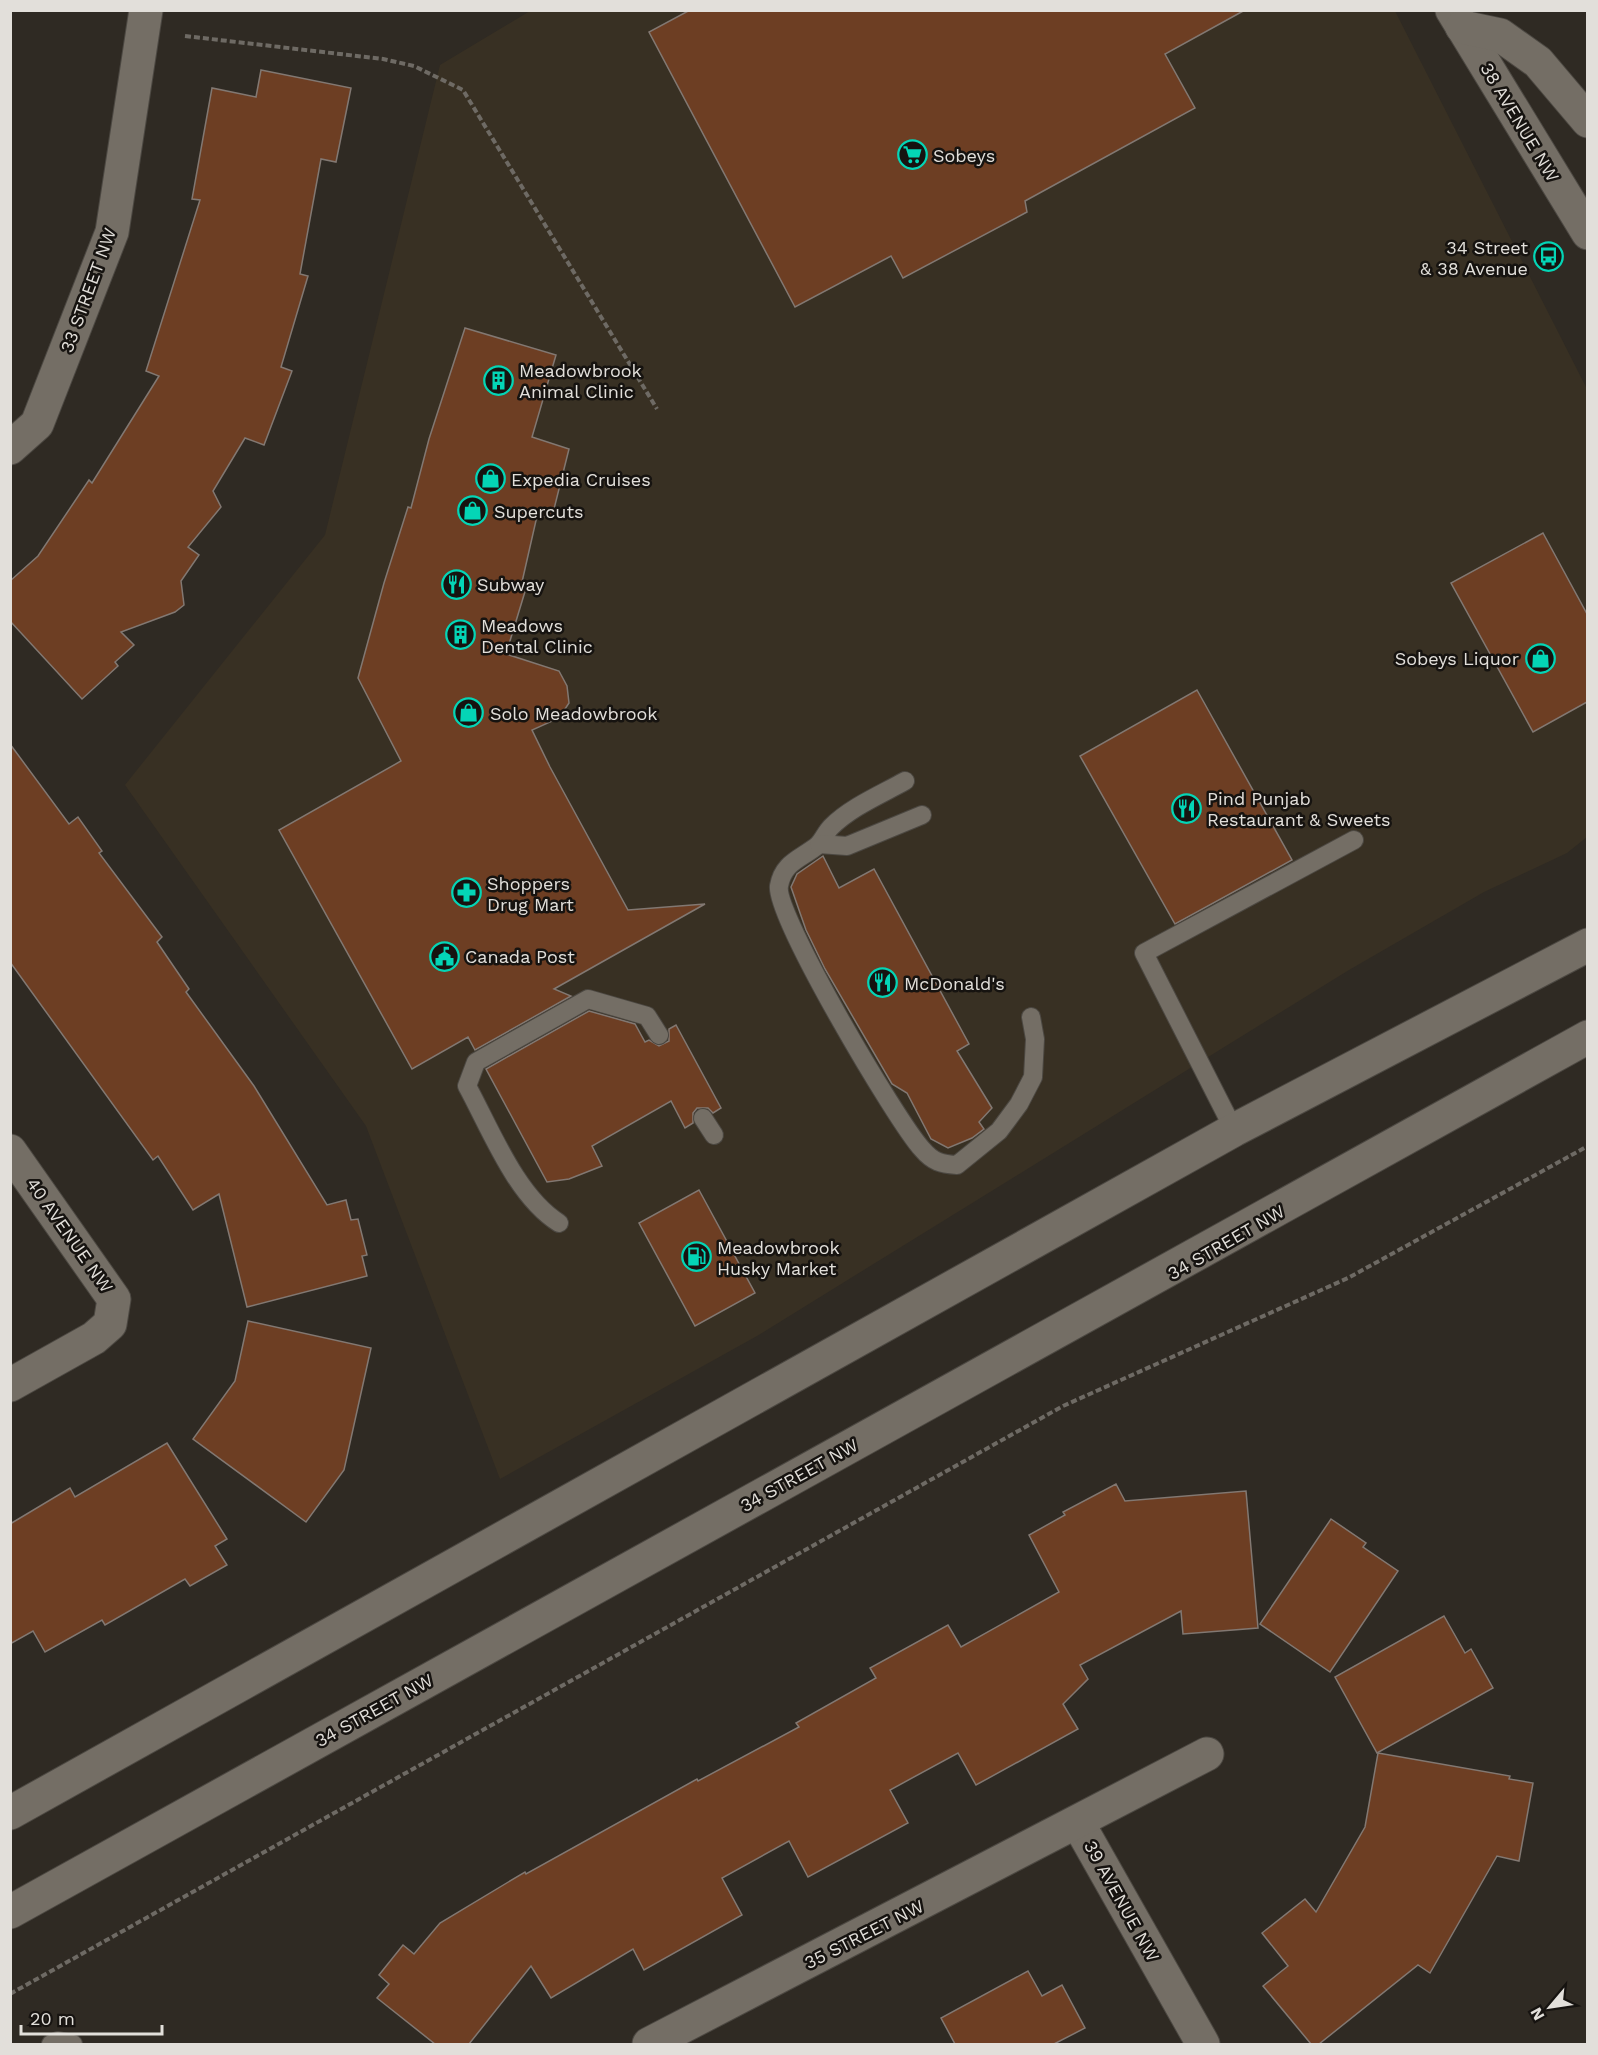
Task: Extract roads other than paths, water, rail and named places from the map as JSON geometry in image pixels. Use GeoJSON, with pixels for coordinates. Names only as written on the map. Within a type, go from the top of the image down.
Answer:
{"type":"FeatureCollection","features":[{"type":"Feature","properties":{"kind":"main road"},"geometry":{"type":"LineString","coordinates":[[1464,16],[1500,35],[1538,62],[1587,121]]}},
{"type":"Feature","properties":{"kind":"main road","name":"38 AVENUE NW"},"geometry":{"type":"LineString","coordinates":[[1464,16],[1587,233]]}},
{"type":"Feature","properties":{"kind":"main road","name":"33 STREET NW"},"geometry":{"type":"LineString","coordinates":[[10,448],[37,424],[112,232],[144,21]]}},
{"type":"Feature","properties":{"kind":"main road"},"geometry":{"type":"LineString","coordinates":[[10,1813],[1234,1130],[1587,945]]}},
{"type":"Feature","properties":{"kind":"main road","name":"34 STREET NW"},"geometry":{"type":"LineString","coordinates":[[10,1912],[909,1415],[1161,1279],[1587,1037]]}},
{"type":"Feature","properties":{"kind":"main road","name":"40 AVENUE NW"},"geometry":{"type":"LineString","coordinates":[[10,1150],[114,1299],[110,1324],[94,1338],[10,1385]]}},
{"type":"Feature","properties":{"kind":"main road","name":"39 AVENUE NW"},"geometry":{"type":"LineString","coordinates":[[1203,2044],[1078,1823],[1207,1754]]}},
{"type":"Feature","properties":{"kind":"main road","name":"35 STREET NW"},"geometry":{"type":"LineString","coordinates":[[649,2044],[1078,1823]]}},
{"type":"Feature","properties":{"kind":"lane"},"geometry":{"type":"LineString","coordinates":[[905,781],[853,810],[830,828],[819,844],[794,860],[783,871],[778,888],[780,904],[880,1089],[903,1126],[922,1150],[938,1164],[957,1165],[999,1131],[1019,1104],[1033,1077],[1035,1039],[1031,1017]]}},
{"type":"Feature","properties":{"kind":"lane"},"geometry":{"type":"LineString","coordinates":[[819,844],[846,846],[922,815]]}},
{"type":"Feature","properties":{"kind":"lane"},"geometry":{"type":"LineString","coordinates":[[1234,1130],[1144,953],[1354,840]]}},
{"type":"Feature","properties":{"kind":"lane"},"geometry":{"type":"LineString","coordinates":[[559,1223],[548,1216],[525,1192],[467,1086],[476,1062],[588,999],[647,1016],[659,1035]]}},
{"type":"Feature","properties":{"kind":"lane"},"geometry":{"type":"LineString","coordinates":[[703,1118],[714,1135]]}},
{"type":"Feature","properties":{"kind":"lane"},"geometry":{"type":"LineString","coordinates":[[51,2044],[58,2041],[73,2044]]}},
{"type":"Feature","properties":{"kind":"place","name":"Sobeys"},"geometry":{"type":"Point","coordinates":[912,155]}},
{"type":"Feature","properties":{"kind":"place","name":"34 Street & 38 Avenue"},"geometry":{"type":"Point","coordinates":[1549,257]}},
{"type":"Feature","properties":{"kind":"place","name":"Meadowbrook Animal Clinic"},"geometry":{"type":"Point","coordinates":[498,380]}},
{"type":"Feature","properties":{"kind":"place","name":"Expedia Cruises"},"geometry":{"type":"Point","coordinates":[490,479]}},
{"type":"Feature","properties":{"kind":"place","name":"Supercuts"},"geometry":{"type":"Point","coordinates":[473,511]}},
{"type":"Feature","properties":{"kind":"place","name":"Subway"},"geometry":{"type":"Point","coordinates":[456,584]}},
{"type":"Feature","properties":{"kind":"place","name":"Meadows Dental Clinic"},"geometry":{"type":"Point","coordinates":[460,635]}},
{"type":"Feature","properties":{"kind":"place","name":"Sobeys Liquor"},"geometry":{"type":"Point","coordinates":[1540,658]}},
{"type":"Feature","properties":{"kind":"place","name":"Solo Meadowbrook"},"geometry":{"type":"Point","coordinates":[469,713]}},
{"type":"Feature","properties":{"kind":"place","name":"Pind Punjab Restaurant & Sweets"},"geometry":{"type":"Point","coordinates":[1186,808]}},
{"type":"Feature","properties":{"kind":"place","name":"Shoppers Drug Mart"},"geometry":{"type":"Point","coordinates":[466,893]}},
{"type":"Feature","properties":{"kind":"place","name":"Canada Post"},"geometry":{"type":"Point","coordinates":[444,956]}},
{"type":"Feature","properties":{"kind":"place","name":"McDonald's"},"geometry":{"type":"Point","coordinates":[883,983]}},
{"type":"Feature","properties":{"kind":"place","name":"Meadowbrook Husky Market"},"geometry":{"type":"Point","coordinates":[696,1257]}}]}
